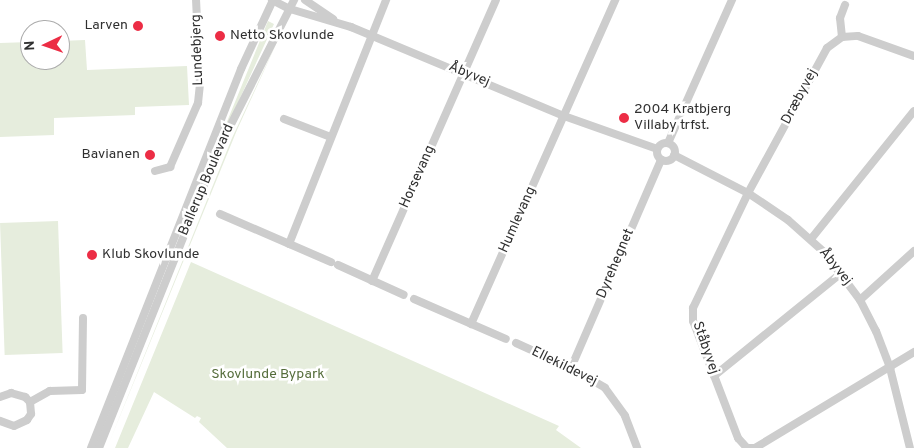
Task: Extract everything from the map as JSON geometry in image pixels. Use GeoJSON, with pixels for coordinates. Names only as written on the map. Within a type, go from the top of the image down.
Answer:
{"type":"FeatureCollection","features":[{"type":"Feature","properties":{"kind":"street","name":"Lundebjerg"},"geometry":{"type":"LineString","coordinates":[[155,172],[170,168],[198,103],[200,84],[196,0]]}},
{"type":"Feature","properties":{"kind":"street","name":"Ballerup Boulevard"},"geometry":{"type":"LineString","coordinates":[[91,448],[241,69],[273,0]]}},
{"type":"Feature","properties":{"kind":"street"},"geometry":{"type":"LineString","coordinates":[[273,0],[290,9]]}},
{"type":"Feature","properties":{"kind":"street","name":"Ballerup Boulevard"},"geometry":{"type":"LineString","coordinates":[[99,448],[220,146],[294,0]]}},
{"type":"Feature","properties":{"kind":"street","name":"Åbyvej"},"geometry":{"type":"LineString","coordinates":[[305,0],[337,21]]}},
{"type":"Feature","properties":{"kind":"street"},"geometry":{"type":"LineString","coordinates":[[288,244],[386,0]]}},
{"type":"Feature","properties":{"kind":"street","name":"Horsevang"},"geometry":{"type":"LineString","coordinates":[[372,281],[496,0]]}},
{"type":"Feature","properties":{"kind":"street","name":"Humlevang"},"geometry":{"type":"LineString","coordinates":[[471,324],[615,0]]}},
{"type":"Feature","properties":{"kind":"street"},"geometry":{"type":"LineString","coordinates":[[668,143],[675,149],[674,156],[668,161],[661,160],[657,149],[668,143],[732,0]]}},
{"type":"Feature","properties":{"kind":"street"},"geometry":{"type":"LineString","coordinates":[[845,5],[840,18],[842,37],[858,36],[914,56]]}},
{"type":"Feature","properties":{"kind":"street","name":"Åbyvej"},"geometry":{"type":"LineString","coordinates":[[290,9],[337,21],[564,116],[657,149]]}},
{"type":"Feature","properties":{"kind":"street","name":"Dræbyvej"},"geometry":{"type":"LineString","coordinates":[[748,193],[827,48],[842,37]]}},
{"type":"Feature","properties":{"kind":"street"},"geometry":{"type":"LineString","coordinates":[[810,239],[914,111]]}},
{"type":"Feature","properties":{"kind":"street"},"geometry":{"type":"LineString","coordinates":[[284,119],[331,137]]}},
{"type":"Feature","properties":{"kind":"street","name":"Åbyvej"},"geometry":{"type":"LineString","coordinates":[[674,156],[748,193],[810,239],[842,273],[860,300],[890,368],[910,448]]}},
{"type":"Feature","properties":{"kind":"street","name":"Dyrehegnet"},"geometry":{"type":"LineString","coordinates":[[571,368],[661,160]]}},
{"type":"Feature","properties":{"kind":"street","name":"Ståbyvej"},"geometry":{"type":"LineString","coordinates":[[747,448],[738,438],[714,376],[693,321],[693,308],[748,193]]}},
{"type":"Feature","properties":{"kind":"street"},"geometry":{"type":"LineString","coordinates":[[220,214],[404,296]]}},
{"type":"Feature","properties":{"kind":"street"},"geometry":{"type":"LineString","coordinates":[[860,300],[914,251]]}},
{"type":"Feature","properties":{"kind":"street"},"geometry":{"type":"LineString","coordinates":[[714,376],[842,273]]}},
{"type":"Feature","properties":{"kind":"street"},"geometry":{"type":"LineString","coordinates":[[414,299],[506,339]]}},
{"type":"Feature","properties":{"kind":"street"},"geometry":{"type":"LineString","coordinates":[[30,402],[50,391],[82,390],[83,318]]}},
{"type":"Feature","properties":{"kind":"street","name":"Ellekildevej"},"geometry":{"type":"LineString","coordinates":[[516,343],[594,380],[616,400],[637,448]]}},
{"type":"Feature","properties":{"kind":"street"},"geometry":{"type":"LineString","coordinates":[[747,448],[755,448],[914,352]]}},
{"type":"Feature","properties":{"kind":"street"},"geometry":{"type":"LineString","coordinates":[[0,397],[18,394],[30,402]]}},
{"type":"Feature","properties":{"kind":"street"},"geometry":{"type":"LineString","coordinates":[[0,421],[7,425],[22,424],[31,414],[30,402]]}},
{"type":"Feature","properties":{"kind":"green space"},"geometry":{"type":"Polygon","coordinates":[[[268,21],[274,24],[218,146],[96,448],[94,448],[268,21]]]}},
{"type":"Feature","properties":{"kind":"green space"},"geometry":{"type":"Polygon","coordinates":[[[283,29],[237,130],[107,448],[232,138],[283,29]]]}},
{"type":"Feature","properties":{"kind":"green space"},"geometry":{"type":"Polygon","coordinates":[[[85,40],[87,70],[187,66],[189,105],[135,107],[135,115],[54,118],[54,135],[0,137],[0,43],[20,42],[20,70],[70,70],[70,41],[85,40]]]}},
{"type":"Feature","properties":{"kind":"green space"},"geometry":{"type":"Polygon","coordinates":[[[58,221],[63,353],[5,355],[0,223],[58,221]]]}},
{"type":"Feature","properties":{"kind":"green space","name":"Skovlunde Bypark"},"geometry":{"type":"Polygon","coordinates":[[[191,262],[559,426],[556,430],[581,448],[227,448],[199,422],[201,418],[197,416],[195,418],[154,392],[128,448],[115,448],[191,262]]]}},
{"type":"Feature","properties":{"kind":"place","name":"Larven"},"geometry":{"type":"Point","coordinates":[138,26]}},
{"type":"Feature","properties":{"kind":"place","name":"Netto Skovlunde"},"geometry":{"type":"Point","coordinates":[220,36]}},
{"type":"Feature","properties":{"kind":"place","name":"2004 Kratbjerg Villaby trfst."},"geometry":{"type":"Point","coordinates":[624,118]}},
{"type":"Feature","properties":{"kind":"place","name":"Bavianen"},"geometry":{"type":"Point","coordinates":[150,155]}},
{"type":"Feature","properties":{"kind":"place","name":"Klub Skovlunde"},"geometry":{"type":"Point","coordinates":[92,255]}}]}
